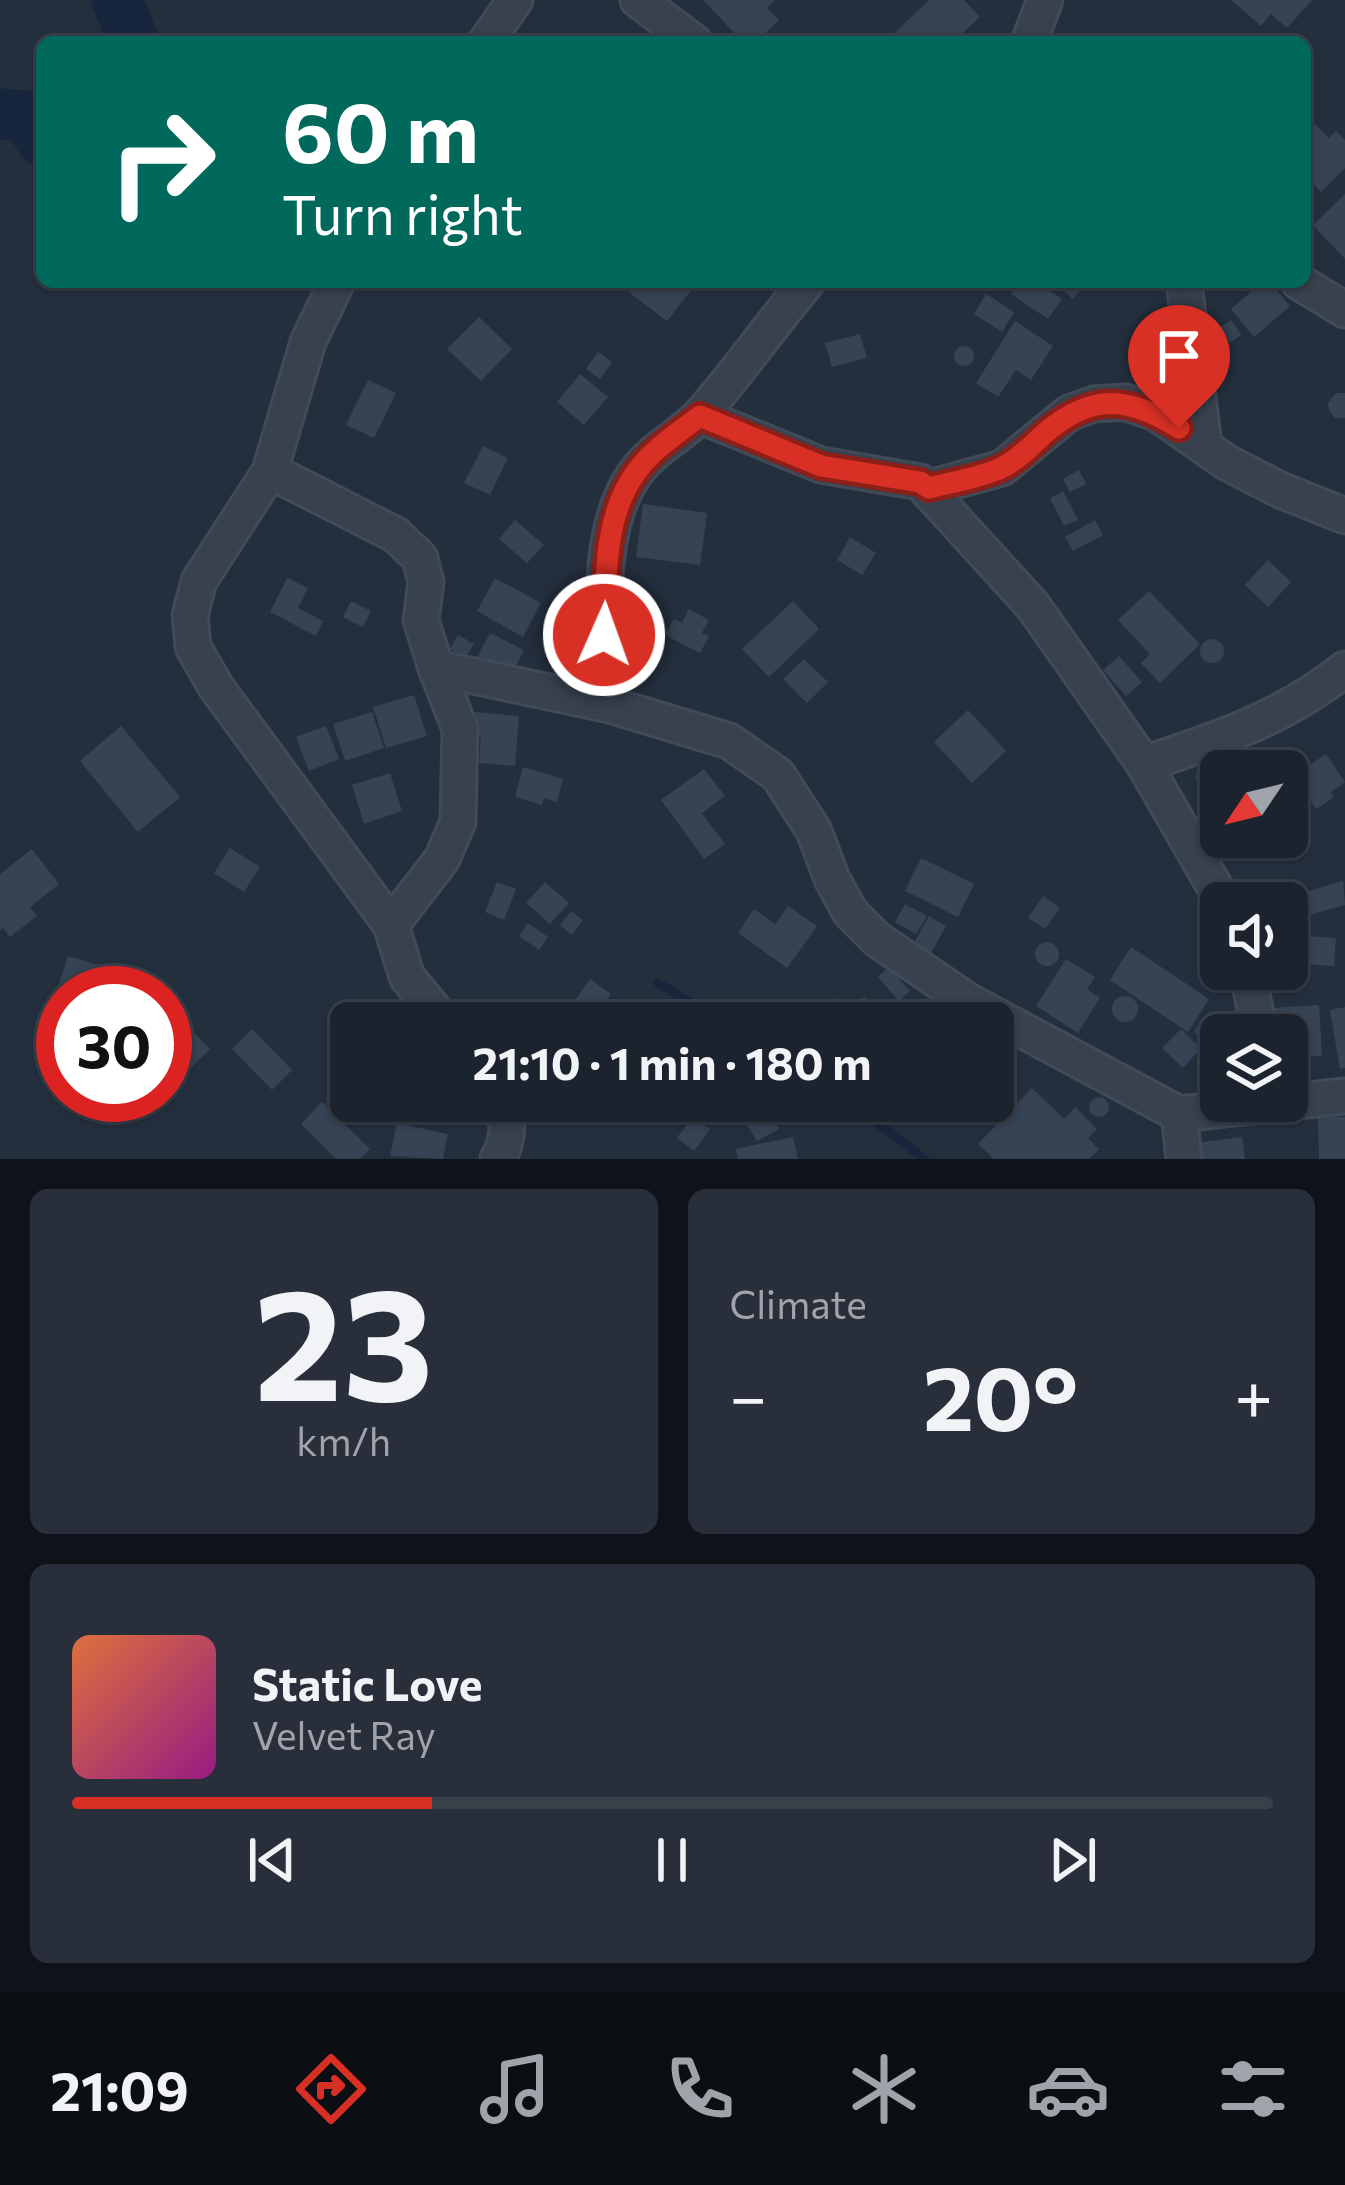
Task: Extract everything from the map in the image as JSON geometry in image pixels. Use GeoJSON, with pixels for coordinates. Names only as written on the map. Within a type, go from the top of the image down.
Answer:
{"type":"FeatureCollection","features":[{"type":"Feature","properties":{"kind":"street"},"geometry":{"type":"LineString","coordinates":[[490,36],[515,0]]}},
{"type":"Feature","properties":{"kind":"street"},"geometry":{"type":"LineString","coordinates":[[638,0],[686,36]]}},
{"type":"Feature","properties":{"kind":"street"},"geometry":{"type":"LineString","coordinates":[[1031,36],[1045,0]]}},
{"type":"Feature","properties":{"kind":"street"},"geometry":{"type":"LineString","coordinates":[[334,288],[308,342],[270,471],[199,581],[190,615],[193,647],[216,687],[392,925],[406,977],[427,1002]]}},
{"type":"Feature","properties":{"kind":"street"},"geometry":{"type":"LineString","coordinates":[[610,705],[604,635],[607,573],[615,517],[635,472],[700,416],[802,288]]}},
{"type":"Feature","properties":{"kind":"street"},"geometry":{"type":"LineString","coordinates":[[1185,288],[1204,446]]}},
{"type":"Feature","properties":{"kind":"street"},"geometry":{"type":"LineString","coordinates":[[1309,288],[1345,310]]}},
{"type":"Feature","properties":{"kind":"street"},"geometry":{"type":"LineString","coordinates":[[929,488],[1002,468],[1069,413],[1094,404],[1125,403],[1156,413],[1279,489],[1345,516]]}},
{"type":"Feature","properties":{"kind":"street"},"geometry":{"type":"LineString","coordinates":[[700,416],[821,466],[920,482],[929,488],[964,535],[1033,606],[1144,764],[1212,882]]}},
{"type":"Feature","properties":{"kind":"street"},"geometry":{"type":"LineString","coordinates":[[270,471],[396,535],[420,558],[426,582],[421,620],[460,729],[458,822],[442,859],[392,925]]}},
{"type":"Feature","properties":{"kind":"street"},"geometry":{"type":"LineString","coordinates":[[436,668],[610,705],[729,740],[778,775],[814,831],[850,912],[878,940],[968,1001],[1180,1114],[1200,1111]]}},
{"type":"Feature","properties":{"kind":"street"},"geometry":{"type":"LineString","coordinates":[[1144,764],[1253,727],[1303,701],[1345,669]]}},
{"type":"Feature","properties":{"kind":"street"},"geometry":{"type":"LineString","coordinates":[[1308,1100],[1345,1096]]}},
{"type":"Feature","properties":{"kind":"street"},"geometry":{"type":"LineString","coordinates":[[1180,1114],[1184,1159]]}},
{"type":"Feature","properties":{"kind":"street"},"geometry":{"type":"LineString","coordinates":[[498,1159],[507,1122]]}},
{"type":"Feature","properties":{"kind":"building"},"geometry":{"type":"Polygon","coordinates":[[[703,0],[775,0],[767,8],[779,20],[762,36],[737,36],[703,0]]]}},
{"type":"Feature","properties":{"kind":"building"},"geometry":{"type":"Polygon","coordinates":[[[929,0],[964,0],[980,17],[959,36],[891,36],[929,0]]]}},
{"type":"Feature","properties":{"kind":"building"},"geometry":{"type":"Polygon","coordinates":[[[1231,0],[1312,0],[1287,28],[1271,14],[1261,26],[1231,0]]]}},
{"type":"Feature","properties":{"kind":"building"},"geometry":{"type":"Polygon","coordinates":[[[1311,120],[1329,138],[1336,131],[1345,140],[1345,168],[1321,192],[1311,181],[1311,120]]]}},
{"type":"Feature","properties":{"kind":"building"},"geometry":{"type":"Polygon","coordinates":[[[1345,194],[1345,259],[1313,225],[1345,194]]]}},
{"type":"Feature","properties":{"kind":"building"},"geometry":{"type":"Polygon","coordinates":[[[628,288],[693,288],[667,321],[628,288]]]}},
{"type":"Feature","properties":{"kind":"building"},"geometry":{"type":"Polygon","coordinates":[[[1016,288],[1046,288],[1062,299],[1048,319],[1011,294],[1016,288]]]}},
{"type":"Feature","properties":{"kind":"building"},"geometry":{"type":"Polygon","coordinates":[[[1061,288],[1082,288],[1073,299],[1061,288]]]}},
{"type":"Feature","properties":{"kind":"building"},"geometry":{"type":"Polygon","coordinates":[[[1256,288],[1275,288],[1290,306],[1254,337],[1231,309],[1256,288]]]}},
{"type":"Feature","properties":{"kind":"building"},"geometry":{"type":"Polygon","coordinates":[[[986,294],[1014,312],[1002,332],[974,314],[986,294]]]}},
{"type":"Feature","properties":{"kind":"building"},"geometry":{"type":"Polygon","coordinates":[[[479,317],[512,349],[481,381],[447,349],[479,317]]]}},
{"type":"Feature","properties":{"kind":"building"},"geometry":{"type":"Polygon","coordinates":[[[1231,320],[1241,335],[1230,343],[1219,328],[1231,320]]]}},
{"type":"Feature","properties":{"kind":"building"},"geometry":{"type":"Polygon","coordinates":[[[1015,321],[1053,346],[1031,380],[1016,370],[998,397],[976,383],[1015,321]]]}},
{"type":"Feature","properties":{"kind":"building"},"geometry":{"type":"Polygon","coordinates":[[[860,334],[867,358],[832,367],[825,343],[860,334]]]}},
{"type":"Feature","properties":{"kind":"building"},"geometry":{"type":"Polygon","coordinates":[[[964,346],[974,356],[964,366],[954,356],[964,346]]]}},
{"type":"Feature","properties":{"kind":"building"},"geometry":{"type":"Polygon","coordinates":[[[598,352],[612,362],[600,379],[586,369],[598,352]]]}},
{"type":"Feature","properties":{"kind":"building"},"geometry":{"type":"Polygon","coordinates":[[[580,374],[608,397],[584,425],[557,402],[580,374]]]}},
{"type":"Feature","properties":{"kind":"building"},"geometry":{"type":"Polygon","coordinates":[[[368,380],[396,393],[374,438],[346,425],[368,380]]]}},
{"type":"Feature","properties":{"kind":"building"},"geometry":{"type":"Polygon","coordinates":[[[1336,393],[1345,393],[1345,418],[1335,418],[1329,411],[1328,403],[1336,393]]]}},
{"type":"Feature","properties":{"kind":"building"},"geometry":{"type":"Polygon","coordinates":[[[483,446],[508,458],[490,495],[464,483],[483,446]]]}},
{"type":"Feature","properties":{"kind":"building"},"geometry":{"type":"Polygon","coordinates":[[[1079,470],[1086,484],[1070,492],[1063,479],[1079,470]]]}},
{"type":"Feature","properties":{"kind":"building"},"geometry":{"type":"Polygon","coordinates":[[[1063,491],[1078,520],[1064,526],[1050,498],[1063,491]]]}},
{"type":"Feature","properties":{"kind":"building"},"geometry":{"type":"Polygon","coordinates":[[[643,504],[707,513],[700,565],[636,557],[643,504]]]}},
{"type":"Feature","properties":{"kind":"building"},"geometry":{"type":"Polygon","coordinates":[[[515,520],[544,545],[527,563],[499,539],[515,520]]]}},
{"type":"Feature","properties":{"kind":"building"},"geometry":{"type":"Polygon","coordinates":[[[1095,520],[1103,535],[1073,551],[1065,537],[1095,520]]]}},
{"type":"Feature","properties":{"kind":"building"},"geometry":{"type":"Polygon","coordinates":[[[850,537],[876,553],[862,575],[837,560],[850,537]]]}},
{"type":"Feature","properties":{"kind":"building"},"geometry":{"type":"Polygon","coordinates":[[[1268,560],[1291,582],[1268,607],[1245,585],[1268,560]]]}},
{"type":"Feature","properties":{"kind":"building"},"geometry":{"type":"Polygon","coordinates":[[[287,578],[308,588],[298,608],[323,621],[316,636],[270,612],[287,578]]]}},
{"type":"Feature","properties":{"kind":"building"},"geometry":{"type":"Polygon","coordinates":[[[495,578],[541,603],[523,637],[477,611],[495,578]]]}},
{"type":"Feature","properties":{"kind":"building"},"geometry":{"type":"Polygon","coordinates":[[[1149,591],[1200,644],[1160,683],[1141,663],[1150,654],[1118,620],[1149,591]]]}},
{"type":"Feature","properties":{"kind":"building"},"geometry":{"type":"Polygon","coordinates":[[[351,601],[371,611],[363,627],[343,617],[351,601]]]}},
{"type":"Feature","properties":{"kind":"building"},"geometry":{"type":"Polygon","coordinates":[[[793,601],[819,629],[769,677],[742,649],[793,601]]]}},
{"type":"Feature","properties":{"kind":"building"},"geometry":{"type":"Polygon","coordinates":[[[689,609],[709,620],[702,633],[709,636],[700,653],[665,635],[674,619],[682,623],[689,609]]]}},
{"type":"Feature","properties":{"kind":"building"},"geometry":{"type":"Polygon","coordinates":[[[490,633],[524,650],[510,678],[476,660],[490,633]]]}},
{"type":"Feature","properties":{"kind":"building"},"geometry":{"type":"Polygon","coordinates":[[[458,635],[474,644],[465,658],[450,649],[458,635]]]}},
{"type":"Feature","properties":{"kind":"building"},"geometry":{"type":"Polygon","coordinates":[[[1212,639],[1221,642],[1221,660],[1212,663],[1203,660],[1200,651],[1203,642],[1212,639]]]}},
{"type":"Feature","properties":{"kind":"building"},"geometry":{"type":"Polygon","coordinates":[[[1119,656],[1142,682],[1126,696],[1103,670],[1119,656]]]}},
{"type":"Feature","properties":{"kind":"building"},"geometry":{"type":"Polygon","coordinates":[[[804,659],[828,682],[807,703],[783,679],[804,659]]]}},
{"type":"Feature","properties":{"kind":"building"},"geometry":{"type":"Polygon","coordinates":[[[414,695],[427,736],[386,748],[373,707],[414,695]]]}},
{"type":"Feature","properties":{"kind":"building"},"geometry":{"type":"Polygon","coordinates":[[[968,710],[1006,751],[972,783],[934,742],[968,710]]]}},
{"type":"Feature","properties":{"kind":"building"},"geometry":{"type":"Polygon","coordinates":[[[372,712],[384,748],[345,761],[333,724],[372,712]]]}},
{"type":"Feature","properties":{"kind":"building"},"geometry":{"type":"Polygon","coordinates":[[[475,712],[519,716],[515,766],[479,763],[481,735],[474,734],[475,712]]]}},
{"type":"Feature","properties":{"kind":"building"},"geometry":{"type":"Polygon","coordinates":[[[121,726],[180,797],[138,832],[80,761],[121,726]]]}},
{"type":"Feature","properties":{"kind":"building"},"geometry":{"type":"Polygon","coordinates":[[[326,726],[339,759],[309,771],[296,737],[326,726]]]}},
{"type":"Feature","properties":{"kind":"building"},"geometry":{"type":"Polygon","coordinates":[[[1326,754],[1345,782],[1316,809],[1308,797],[1308,766],[1326,754]]]}},
{"type":"Feature","properties":{"kind":"building"},"geometry":{"type":"Polygon","coordinates":[[[523,767],[563,779],[557,802],[544,798],[542,805],[515,797],[523,767]]]}},
{"type":"Feature","properties":{"kind":"building"},"geometry":{"type":"Polygon","coordinates":[[[704,769],[725,796],[702,813],[725,844],[704,859],[661,800],[704,769]]]}},
{"type":"Feature","properties":{"kind":"building"},"geometry":{"type":"Polygon","coordinates":[[[390,773],[402,811],[364,824],[352,785],[390,773]]]}},
{"type":"Feature","properties":{"kind":"building"},"geometry":{"type":"Polygon","coordinates":[[[230,848],[260,867],[244,892],[214,873],[230,848]]]}},
{"type":"Feature","properties":{"kind":"building"},"geometry":{"type":"Polygon","coordinates":[[[32,849],[59,884],[30,907],[37,916],[10,937],[0,930],[0,874],[32,849]]]}},
{"type":"Feature","properties":{"kind":"building"},"geometry":{"type":"Polygon","coordinates":[[[921,858],[974,884],[958,917],[905,891],[921,858]]]}},
{"type":"Feature","properties":{"kind":"building"},"geometry":{"type":"Polygon","coordinates":[[[1343,881],[1345,905],[1308,915],[1308,891],[1343,881]]]}},
{"type":"Feature","properties":{"kind":"building"},"geometry":{"type":"Polygon","coordinates":[[[497,882],[516,889],[504,920],[485,912],[497,882]]]}},
{"type":"Feature","properties":{"kind":"building"},"geometry":{"type":"Polygon","coordinates":[[[545,882],[569,903],[550,924],[526,903],[545,882]]]}},
{"type":"Feature","properties":{"kind":"building"},"geometry":{"type":"Polygon","coordinates":[[[1043,896],[1060,908],[1045,929],[1028,918],[1043,896]]]}},
{"type":"Feature","properties":{"kind":"building"},"geometry":{"type":"Polygon","coordinates":[[[905,904],[927,916],[916,934],[895,922],[905,904]]]}},
{"type":"Feature","properties":{"kind":"building"},"geometry":{"type":"Polygon","coordinates":[[[788,906],[817,926],[787,968],[738,933],[754,909],[775,924],[788,906]]]}},
{"type":"Feature","properties":{"kind":"building"},"geometry":{"type":"Polygon","coordinates":[[[571,911],[583,920],[572,935],[560,925],[571,911]]]}},
{"type":"Feature","properties":{"kind":"building"},"geometry":{"type":"Polygon","coordinates":[[[929,916],[946,926],[930,955],[913,945],[929,916]]]}},
{"type":"Feature","properties":{"kind":"building"},"geometry":{"type":"Polygon","coordinates":[[[528,923],[548,937],[539,950],[519,936],[528,923]]]}},
{"type":"Feature","properties":{"kind":"building"},"geometry":{"type":"Polygon","coordinates":[[[1308,936],[1336,938],[1334,966],[1308,964],[1308,936]]]}},
{"type":"Feature","properties":{"kind":"building"},"geometry":{"type":"Polygon","coordinates":[[[1047,942],[1056,945],[1056,963],[1047,966],[1038,963],[1035,954],[1038,945],[1047,942]]]}},
{"type":"Feature","properties":{"kind":"building"},"geometry":{"type":"Polygon","coordinates":[[[1131,947],[1209,999],[1188,1032],[1110,980],[1131,947]]]}},
{"type":"Feature","properties":{"kind":"building"},"geometry":{"type":"Polygon","coordinates":[[[68,956],[102,966],[65,966],[68,956]]]}},
{"type":"Feature","properties":{"kind":"building"},"geometry":{"type":"Polygon","coordinates":[[[1066,959],[1095,977],[1087,989],[1100,998],[1078,1033],[1036,1006],[1066,959]]]}},
{"type":"Feature","properties":{"kind":"building"},"geometry":{"type":"Polygon","coordinates":[[[889,967],[910,991],[899,1001],[878,977],[889,967]]]}},
{"type":"Feature","properties":{"kind":"building"},"geometry":{"type":"Polygon","coordinates":[[[590,979],[611,994],[605,1002],[574,1002],[590,979]]]}},
{"type":"Feature","properties":{"kind":"building"},"geometry":{"type":"Polygon","coordinates":[[[1125,996],[1138,1009],[1125,1022],[1112,1009],[1125,996]]]}},
{"type":"Feature","properties":{"kind":"building"},"geometry":{"type":"Polygon","coordinates":[[[1319,1005],[1322,1056],[1308,1056],[1308,1014],[1273,1014],[1273,1008],[1319,1005]]]}},
{"type":"Feature","properties":{"kind":"building"},"geometry":{"type":"Polygon","coordinates":[[[1345,1007],[1345,1068],[1340,1069],[1330,1010],[1345,1007]]]}},
{"type":"Feature","properties":{"kind":"building"},"geometry":{"type":"Polygon","coordinates":[[[252,1029],[292,1070],[272,1090],[232,1049],[252,1029]]]}},
{"type":"Feature","properties":{"kind":"building"},"geometry":{"type":"Polygon","coordinates":[[[1181,1029],[1200,1049],[1183,1068],[1162,1048],[1181,1029]]]}},
{"type":"Feature","properties":{"kind":"building"},"geometry":{"type":"Polygon","coordinates":[[[192,1030],[210,1049],[192,1067],[192,1030]]]}},
{"type":"Feature","properties":{"kind":"building"},"geometry":{"type":"Polygon","coordinates":[[[1032,1088],[1064,1119],[1075,1107],[1097,1129],[1088,1138],[1099,1149],[1089,1159],[994,1159],[978,1144],[999,1122],[1014,1122],[1014,1107],[1032,1088]]]}},
{"type":"Feature","properties":{"kind":"building"},"geometry":{"type":"Polygon","coordinates":[[[1099,1097],[1109,1107],[1099,1117],[1089,1107],[1099,1097]]]}},
{"type":"Feature","properties":{"kind":"building"},"geometry":{"type":"Polygon","coordinates":[[[322,1102],[330,1110],[330,1122],[342,1122],[370,1149],[360,1159],[336,1159],[301,1124],[322,1102]]]}},
{"type":"Feature","properties":{"kind":"building"},"geometry":{"type":"Polygon","coordinates":[[[1318,1117],[1345,1117],[1345,1159],[1319,1159],[1318,1117]]]}},
{"type":"Feature","properties":{"kind":"building"},"geometry":{"type":"Polygon","coordinates":[[[688,1122],[710,1129],[694,1151],[677,1138],[688,1122]]]}},
{"type":"Feature","properties":{"kind":"building"},"geometry":{"type":"Polygon","coordinates":[[[745,1122],[775,1122],[779,1129],[757,1141],[745,1122]]]}},
{"type":"Feature","properties":{"kind":"building"},"geometry":{"type":"Polygon","coordinates":[[[397,1123],[448,1134],[443,1159],[390,1156],[397,1123]]]}},
{"type":"Feature","properties":{"kind":"building"},"geometry":{"type":"Polygon","coordinates":[[[793,1137],[798,1159],[738,1159],[736,1149],[793,1137]]]}},
{"type":"Feature","properties":{"kind":"building"},"geometry":{"type":"Polygon","coordinates":[[[1242,1137],[1245,1159],[1189,1159],[1187,1144],[1242,1137]]]}},
{"type":"Feature","properties":{"kind":"waterway"},"geometry":{"type":"LineString","coordinates":[[117,0],[132,36]]}},
{"type":"Feature","properties":{"kind":"waterway"},"geometry":{"type":"LineString","coordinates":[[0,114],[26,116],[36,132]]}},
{"type":"Feature","properties":{"kind":"waterway"},"geometry":{"type":"LineString","coordinates":[[658,983],[690,1002]]}},
{"type":"Feature","properties":{"kind":"waterway"},"geometry":{"type":"LineString","coordinates":[[876,1122],[925,1159]]}},
{"type":"Feature","properties":{"kind":"route"},"geometry":{"type":"LineString","coordinates":[[604,635],[615,517],[635,472],[700,416],[821,466],[920,482],[929,488],[1002,468],[1069,413],[1094,404],[1125,403],[1156,413],[1179,428]]}}]}
